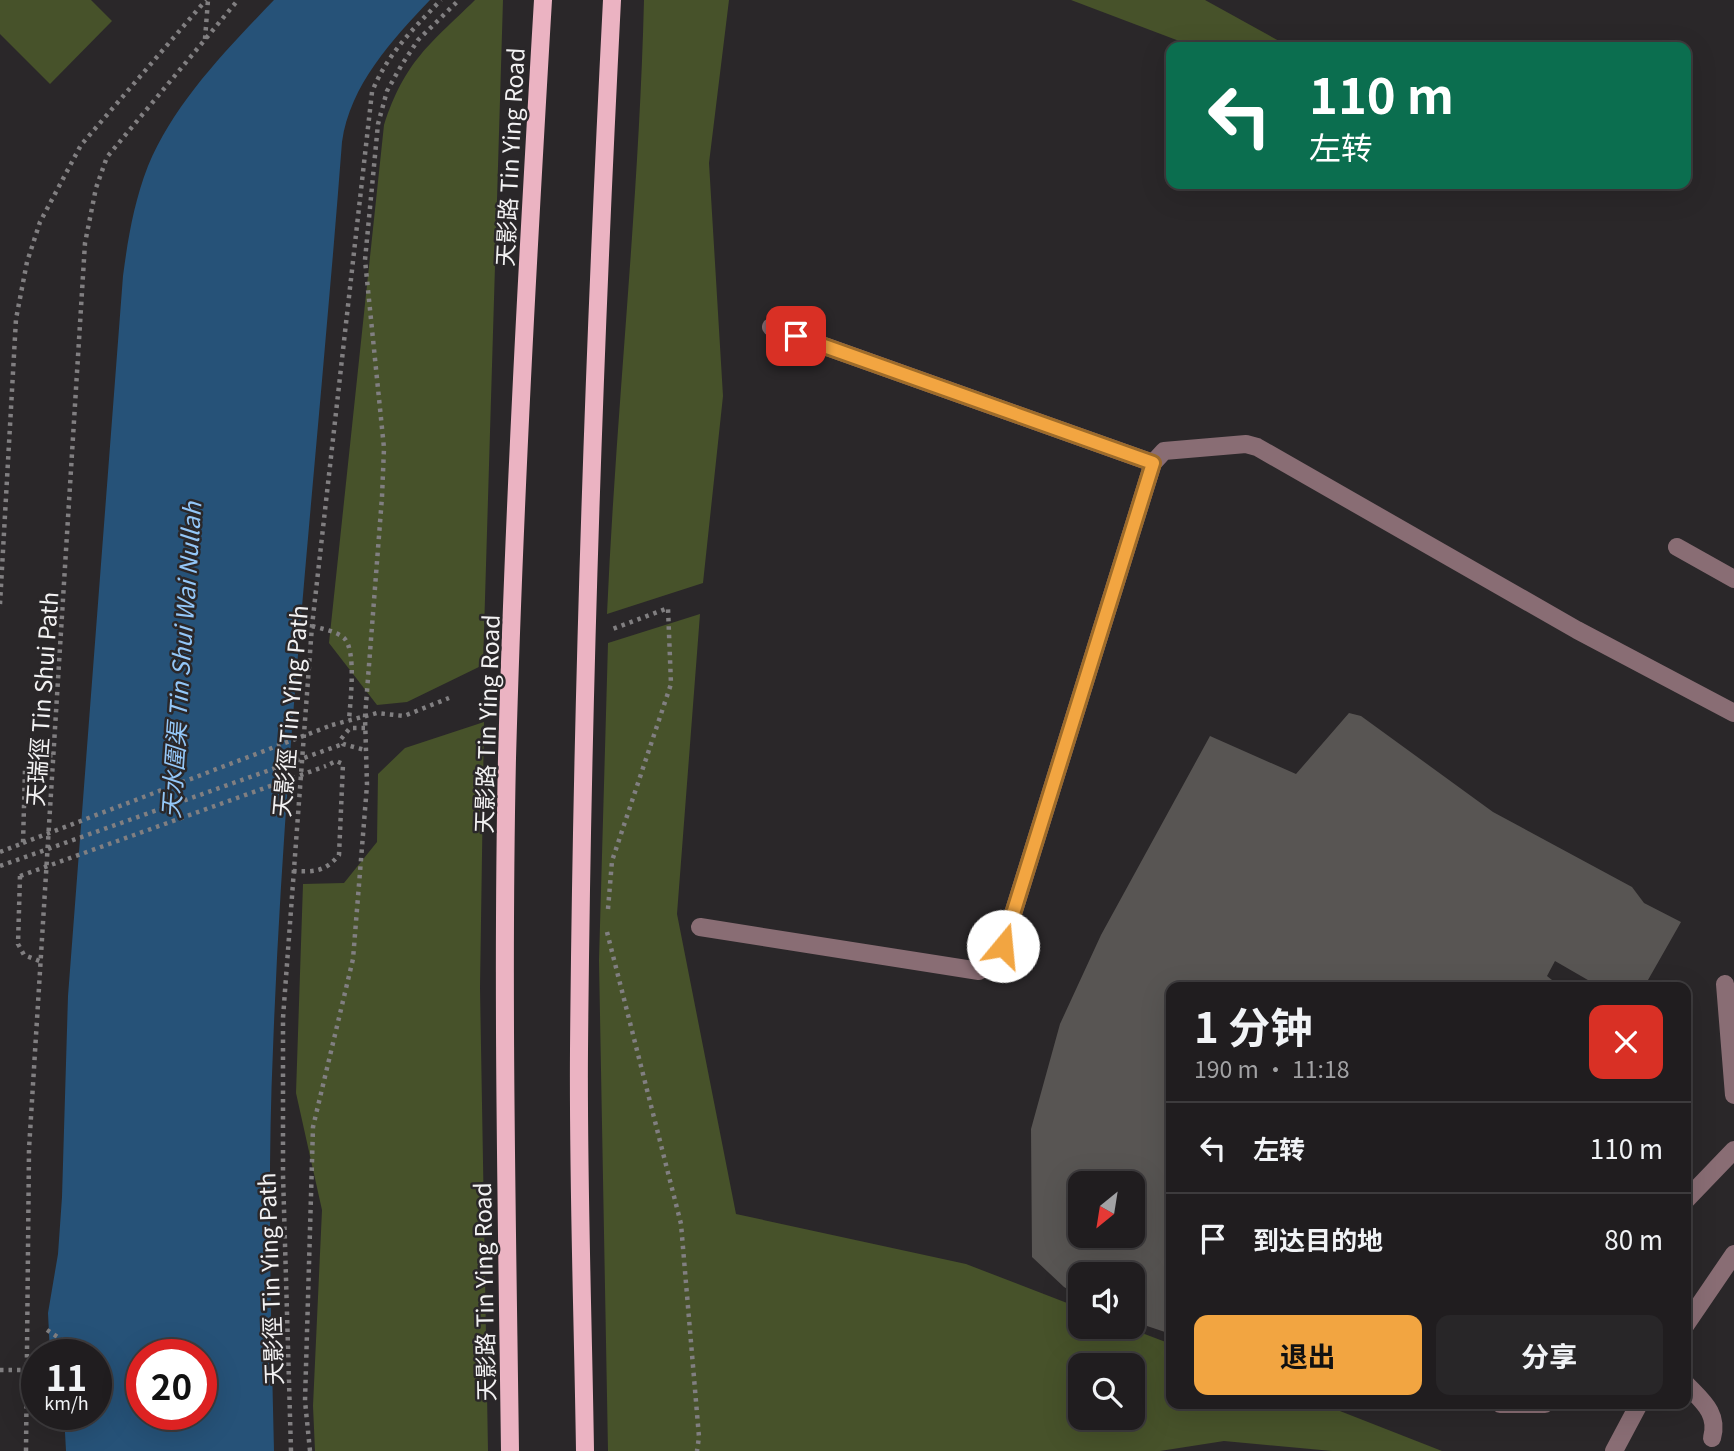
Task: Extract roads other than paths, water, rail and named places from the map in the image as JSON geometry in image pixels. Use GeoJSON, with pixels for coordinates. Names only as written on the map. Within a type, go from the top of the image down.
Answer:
{"type":"FeatureCollection","features":[{"type":"Feature","properties":{"kind":"main road","name":"天影路 Tin Ying Road"},"geometry":{"type":"LineString","coordinates":[[510,1451],[505,1092],[507,759],[527,269],[544,0]]}},
{"type":"Feature","properties":{"kind":"main road"},"geometry":{"type":"LineString","coordinates":[[585,1451],[579,1055],[583,741],[598,275],[612,0]]}},
{"type":"Feature","properties":{"kind":"street"},"geometry":{"type":"LineString","coordinates":[[771,327],[1153,463]]}},
{"type":"Feature","properties":{"kind":"street"},"geometry":{"type":"LineString","coordinates":[[700,927],[979,971],[994,960],[1003,946],[1153,463],[1164,451],[1172,449],[1246,444],[1257,447],[1577,629],[1734,713]]}},
{"type":"Feature","properties":{"kind":"street"},"geometry":{"type":"LineString","coordinates":[[1677,547],[1734,579]]}},
{"type":"Feature","properties":{"kind":"street"},"geometry":{"type":"LineString","coordinates":[[1725,984],[1734,1095]]}},
{"type":"Feature","properties":{"kind":"street"},"geometry":{"type":"LineString","coordinates":[[1691,1196],[1734,1150]]}},
{"type":"Feature","properties":{"kind":"street"},"geometry":{"type":"LineString","coordinates":[[1691,1317],[1734,1254]]}},
{"type":"Feature","properties":{"kind":"street"},"geometry":{"type":"LineString","coordinates":[[1691,1390],[1713,1414],[1716,1424],[1712,1438]]}},
{"type":"Feature","properties":{"kind":"street"},"geometry":{"type":"LineString","coordinates":[[1614,1451],[1636,1409]]}},
{"type":"Feature","properties":{"kind":"water","name":"天水圍渠 Tin Shui Wai Nullah"},"geometry":{"type":"Polygon","coordinates":[[[274,0],[430,0],[388,47],[363,83],[354,101],[342,142],[294,708],[278,935],[270,1149],[274,1451],[66,1451],[65,1430],[112,1430],[112,1339],[49,1339],[48,1313],[58,1254],[68,996],[123,276],[129,234],[148,166],[172,120],[220,57],[274,0]]]}}]}
